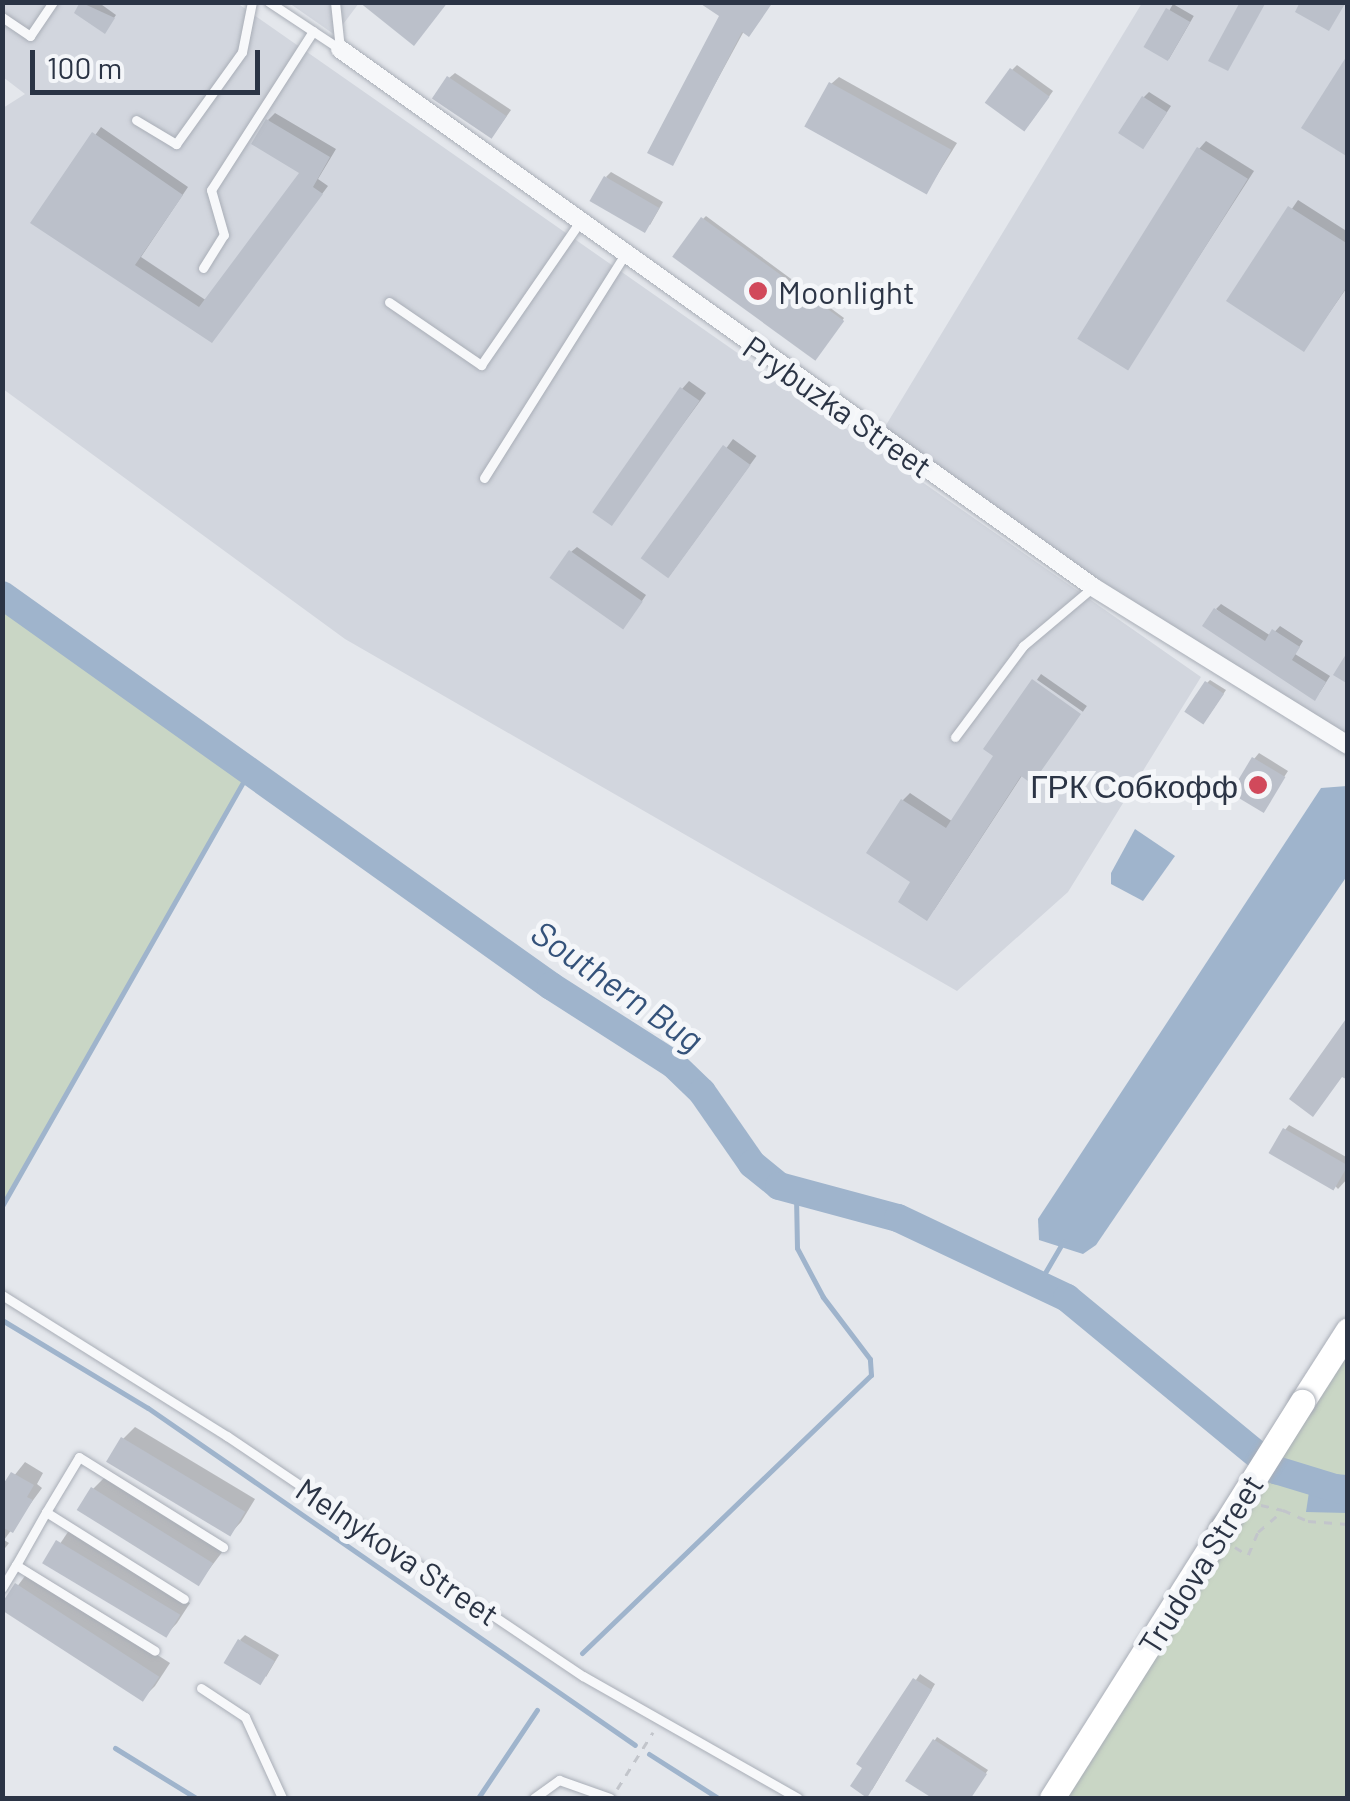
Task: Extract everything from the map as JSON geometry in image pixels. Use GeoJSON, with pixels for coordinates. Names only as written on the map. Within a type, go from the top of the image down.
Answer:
{"type":"FeatureCollection","features":[{"type":"Feature","properties":{"kind":"main road","name":"Trudova Street"},"geometry":{"type":"LineString","coordinates":[[1052,1798],[1226,1535],[1348,1330]]}},
{"type":"Feature","properties":{"kind":"street","name":"Prybuzka Street"},"geometry":{"type":"LineString","coordinates":[[340,48],[581,220],[624,256],[1093,587],[1348,745]]}},
{"type":"Feature","properties":{"kind":"lane"},"geometry":{"type":"LineString","coordinates":[[2,17],[30,36],[53,2]]}},
{"type":"Feature","properties":{"kind":"lane"},"geometry":{"type":"LineString","coordinates":[[136,120],[176,144],[242,52],[252,2]]}},
{"type":"Feature","properties":{"kind":"lane"},"geometry":{"type":"LineString","coordinates":[[269,2],[340,48]]}},
{"type":"Feature","properties":{"kind":"lane"},"geometry":{"type":"LineString","coordinates":[[335,2],[340,48]]}},
{"type":"Feature","properties":{"kind":"lane"},"geometry":{"type":"LineString","coordinates":[[203,268],[224,234],[211,190],[313,31]]}},
{"type":"Feature","properties":{"kind":"lane"},"geometry":{"type":"LineString","coordinates":[[388,302],[481,365],[581,220]]}},
{"type":"Feature","properties":{"kind":"lane"},"geometry":{"type":"LineString","coordinates":[[484,478],[624,256]]}},
{"type":"Feature","properties":{"kind":"lane"},"geometry":{"type":"LineString","coordinates":[[955,737],[1023,646],[1093,587]]}},
{"type":"Feature","properties":{"kind":"lane","name":"Melnykova Street"},"geometry":{"type":"LineString","coordinates":[[2,1296],[660,1720],[798,1798]]}},
{"type":"Feature","properties":{"kind":"lane"},"geometry":{"type":"LineString","coordinates":[[2,1588],[79,1457],[223,1547]]}},
{"type":"Feature","properties":{"kind":"lane"},"geometry":{"type":"LineString","coordinates":[[46,1512],[184,1599]]}},
{"type":"Feature","properties":{"kind":"lane"},"geometry":{"type":"LineString","coordinates":[[16,1565],[155,1651]]}},
{"type":"Feature","properties":{"kind":"lane"},"geometry":{"type":"LineString","coordinates":[[202,1688],[245,1717],[282,1798]]}},
{"type":"Feature","properties":{"kind":"lane"},"geometry":{"type":"LineString","coordinates":[[534,1798],[559,1780],[610,1798]]}},
{"type":"Feature","properties":{"kind":"path"},"geometry":{"type":"LineString","coordinates":[[1226,1535],[1248,1555],[1258,1532],[1283,1510],[1308,1521],[1348,1524]]}},
{"type":"Feature","properties":{"kind":"path"},"geometry":{"type":"LineString","coordinates":[[610,1798],[660,1720]]}},
{"type":"Feature","properties":{"kind":"shaded area"},"geometry":{"type":"Polygon","coordinates":[[[3,3],[237,3],[1201,677],[1068,892],[957,991],[345,639],[3,389],[3,108],[25,94],[3,77],[3,3]]]}},
{"type":"Feature","properties":{"kind":"shaded area"},"geometry":{"type":"Polygon","coordinates":[[[289,3],[359,3],[335,35],[289,3]]]}},
{"type":"Feature","properties":{"kind":"shaded area"},"geometry":{"type":"Polygon","coordinates":[[[1142,3],[1347,3],[1347,745],[880,435],[1142,3]]]}},
{"type":"Feature","properties":{"kind":"green space"},"geometry":{"type":"Polygon","coordinates":[[[3,595],[251,768],[3,1206],[3,595]]]}},
{"type":"Feature","properties":{"kind":"green space"},"geometry":{"type":"Polygon","coordinates":[[[1347,1343],[1347,1798],[1060,1798],[1347,1343]]]}},
{"type":"Feature","properties":{"kind":"water"},"geometry":{"type":"Polygon","coordinates":[[[1347,786],[1347,876],[1096,1245],[1083,1254],[1039,1240],[1038,1219],[1321,788],[1347,786]]]}},
{"type":"Feature","properties":{"kind":"water"},"geometry":{"type":"Polygon","coordinates":[[[1135,829],[1175,856],[1143,901],[1111,884],[1111,873],[1135,829]]]}},
{"type":"Feature","properties":{"kind":"water"},"geometry":{"type":"Polygon","coordinates":[[[1312,1472],[1347,1475],[1347,1513],[1306,1512],[1312,1472]]]}},
{"type":"Feature","properties":{"kind":"building"},"geometry":{"type":"Polygon","coordinates":[[[80,2],[115,18],[105,34],[74,13],[80,2]]]}},
{"type":"Feature","properties":{"kind":"building"},"geometry":{"type":"Polygon","coordinates":[[[359,2],[448,2],[414,46],[359,2]]]}},
{"type":"Feature","properties":{"kind":"building"},"geometry":{"type":"Polygon","coordinates":[[[698,2],[773,2],[749,37],[742,32],[673,166],[647,153],[719,16],[698,2]]]}},
{"type":"Feature","properties":{"kind":"building"},"geometry":{"type":"Polygon","coordinates":[[[1240,2],[1266,2],[1228,71],[1208,61],[1240,2]]]}},
{"type":"Feature","properties":{"kind":"building"},"geometry":{"type":"Polygon","coordinates":[[[1300,2],[1346,2],[1329,31],[1295,12],[1300,2]]]}},
{"type":"Feature","properties":{"kind":"building"},"geometry":{"type":"Polygon","coordinates":[[[1166,8],[1190,22],[1168,61],[1144,47],[1166,8]]]}},
{"type":"Feature","properties":{"kind":"building"},"geometry":{"type":"Polygon","coordinates":[[[1348,54],[1348,157],[1301,128],[1348,54]]]}},
{"type":"Feature","properties":{"kind":"building"},"geometry":{"type":"Polygon","coordinates":[[[1010,68],[1050,97],[1024,132],[985,103],[1010,68]]]}},
{"type":"Feature","properties":{"kind":"building"},"geometry":{"type":"Polygon","coordinates":[[[447,76],[507,116],[492,139],[432,98],[447,76]]]}},
{"type":"Feature","properties":{"kind":"building"},"geometry":{"type":"Polygon","coordinates":[[[829,82],[951,150],[927,194],[804,127],[829,82]]]}},
{"type":"Feature","properties":{"kind":"building"},"geometry":{"type":"Polygon","coordinates":[[[1142,96],[1167,112],[1143,149],[1118,133],[1142,96]]]}},
{"type":"Feature","properties":{"kind":"building"},"geometry":{"type":"Polygon","coordinates":[[[266,119],[330,157],[313,187],[323,194],[212,343],[30,223],[92,132],[183,195],[135,265],[199,307],[299,173],[251,144],[266,119]]]}},
{"type":"Feature","properties":{"kind":"building"},"geometry":{"type":"Polygon","coordinates":[[[1197,147],[1248,179],[1128,370],[1077,339],[1197,147]]]}},
{"type":"Feature","properties":{"kind":"building"},"geometry":{"type":"Polygon","coordinates":[[[604,176],[659,208],[645,233],[590,201],[604,176]]]}},
{"type":"Feature","properties":{"kind":"building"},"geometry":{"type":"Polygon","coordinates":[[[1288,206],[1348,244],[1348,285],[1304,352],[1226,301],[1288,206]]]}},
{"type":"Feature","properties":{"kind":"building"},"geometry":{"type":"Polygon","coordinates":[[[701,217],[844,321],[815,361],[672,257],[701,217]]]}},
{"type":"Feature","properties":{"kind":"building"},"geometry":{"type":"Polygon","coordinates":[[[680,387],[700,401],[612,526],[592,512],[680,387]]]}},
{"type":"Feature","properties":{"kind":"building"},"geometry":{"type":"Polygon","coordinates":[[[723,445],[751,465],[668,578],[641,558],[723,445]]]}},
{"type":"Feature","properties":{"kind":"building"},"geometry":{"type":"Polygon","coordinates":[[[569,550],[643,602],[623,629],[549,578],[569,550]]]}},
{"type":"Feature","properties":{"kind":"building"},"geometry":{"type":"Polygon","coordinates":[[[1214,608],[1265,641],[1272,629],[1300,647],[1292,660],[1326,682],[1315,701],[1202,626],[1214,608]]]}},
{"type":"Feature","properties":{"kind":"building"},"geometry":{"type":"Polygon","coordinates":[[[1348,651],[1348,684],[1333,675],[1348,651]]]}},
{"type":"Feature","properties":{"kind":"building"},"geometry":{"type":"Polygon","coordinates":[[[1032,679],[1081,714],[1032,784],[1021,776],[927,921],[898,902],[910,882],[866,853],[901,799],[946,828],[993,756],[983,749],[1032,679]]]}},
{"type":"Feature","properties":{"kind":"building"},"geometry":{"type":"Polygon","coordinates":[[[1205,681],[1224,694],[1203,725],[1184,712],[1205,681]]]}},
{"type":"Feature","properties":{"kind":"building","name":"ГРК Собкофф"},"geometry":{"type":"Polygon","coordinates":[[[1252,757],[1285,777],[1264,813],[1230,793],[1252,757]]]}},
{"type":"Feature","properties":{"kind":"building"},"geometry":{"type":"Polygon","coordinates":[[[1348,1016],[1348,1080],[1342,1077],[1313,1117],[1289,1099],[1348,1016]]]}},
{"type":"Feature","properties":{"kind":"building"},"geometry":{"type":"Polygon","coordinates":[[[1283,1128],[1348,1166],[1333,1191],[1268,1153],[1283,1128]]]}},
{"type":"Feature","properties":{"kind":"building"},"geometry":{"type":"Polygon","coordinates":[[[121,1437],[245,1512],[230,1537],[106,1462],[121,1437]]]}},
{"type":"Feature","properties":{"kind":"building"},"geometry":{"type":"Polygon","coordinates":[[[11,1472],[34,1485],[27,1497],[33,1500],[13,1533],[2,1527],[2,1486],[11,1472]]]}},
{"type":"Feature","properties":{"kind":"building"},"geometry":{"type":"Polygon","coordinates":[[[91,1487],[213,1563],[199,1586],[77,1510],[91,1487]]]}},
{"type":"Feature","properties":{"kind":"building"},"geometry":{"type":"Polygon","coordinates":[[[56,1540],[180,1615],[166,1638],[42,1563],[56,1540]]]}},
{"type":"Feature","properties":{"kind":"building"},"geometry":{"type":"Polygon","coordinates":[[[15,1583],[159,1677],[143,1702],[2,1610],[2,1603],[15,1583]]]}},
{"type":"Feature","properties":{"kind":"building"},"geometry":{"type":"Polygon","coordinates":[[[238,1639],[275,1661],[260,1685],[224,1663],[238,1639]]]}},
{"type":"Feature","properties":{"kind":"building"},"geometry":{"type":"Polygon","coordinates":[[[913,1678],[932,1690],[867,1798],[850,1786],[862,1768],[856,1764],[913,1678]]]}},
{"type":"Feature","properties":{"kind":"building"},"geometry":{"type":"Polygon","coordinates":[[[933,1739],[987,1774],[971,1798],[932,1798],[905,1781],[933,1739]]]}},
{"type":"Feature","properties":{"kind":"waterway","name":"Southern Bug"},"geometry":{"type":"LineString","coordinates":[[2,595],[551,986],[673,1064],[702,1092],[752,1164],[779,1186],[898,1218],[1067,1298],[1276,1470],[1348,1492]]}},
{"type":"Feature","properties":{"kind":"waterway"},"geometry":{"type":"LineString","coordinates":[[2,1206],[251,768]]}},
{"type":"Feature","properties":{"kind":"waterway"},"geometry":{"type":"LineString","coordinates":[[582,1653],[871,1375],[870,1359],[823,1297],[797,1248],[796,1195]]}},
{"type":"Feature","properties":{"kind":"waterway"},"geometry":{"type":"LineString","coordinates":[[1039,1283],[1063,1242]]}},
{"type":"Feature","properties":{"kind":"waterway"},"geometry":{"type":"LineString","coordinates":[[2,1320],[148,1408],[635,1745]]}},
{"type":"Feature","properties":{"kind":"waterway"},"geometry":{"type":"LineString","coordinates":[[478,1798],[537,1710]]}},
{"type":"Feature","properties":{"kind":"waterway"},"geometry":{"type":"LineString","coordinates":[[115,1748],[196,1798]]}},
{"type":"Feature","properties":{"kind":"waterway"},"geometry":{"type":"LineString","coordinates":[[649,1754],[718,1798]]}},
{"type":"Feature","properties":{"kind":"place","name":"Moonlight"},"geometry":{"type":"Point","coordinates":[758,291]}},
{"type":"Feature","properties":{"kind":"place","name":"ГРК Собкофф"},"geometry":{"type":"Point","coordinates":[1258,785]}}]}
